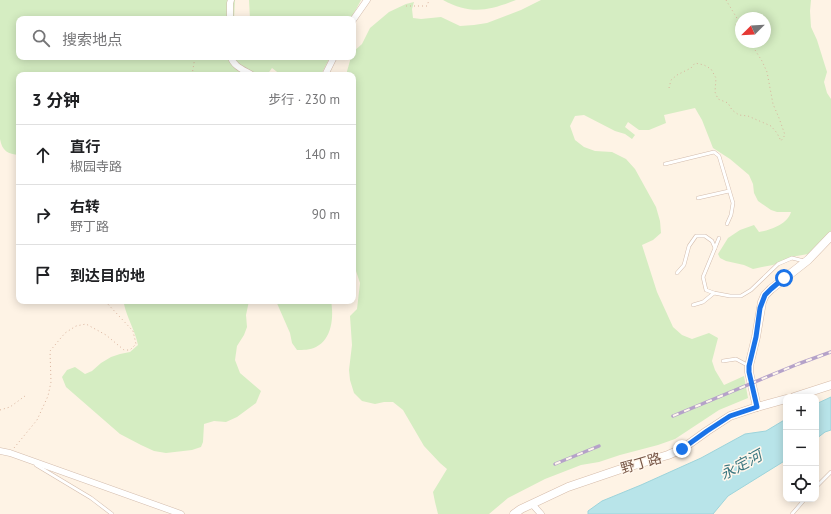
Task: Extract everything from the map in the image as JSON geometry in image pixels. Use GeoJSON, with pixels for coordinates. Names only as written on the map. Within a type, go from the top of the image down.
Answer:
{"type":"FeatureCollection","features":[{"type":"Feature","properties":{"kind":"main road"},"geometry":{"type":"LineString","coordinates":[[757,407],[749,366],[756,337],[760,308],[765,295],[806,261],[831,236]]}},
{"type":"Feature","properties":{"kind":"main road"},"geometry":{"type":"LineString","coordinates":[[803,394],[831,385]]}},
{"type":"Feature","properties":{"kind":"main road","name":"野丁路"},"geometry":{"type":"LineString","coordinates":[[514,514],[521,509],[568,487],[673,453],[682,449],[730,416],[783,400]]}},
{"type":"Feature","properties":{"kind":"street"},"geometry":{"type":"LineString","coordinates":[[230,16],[231,0]]}},
{"type":"Feature","properties":{"kind":"street"},"geometry":{"type":"LineString","coordinates":[[356,16],[367,0]]}},
{"type":"Feature","properties":{"kind":"street"},"geometry":{"type":"LineString","coordinates":[[232,60],[234,64],[247,72]]}},
{"type":"Feature","properties":{"kind":"street"},"geometry":{"type":"LineString","coordinates":[[326,72],[332,60]]}},
{"type":"Feature","properties":{"kind":"street"},"geometry":{"type":"LineString","coordinates":[[0,451],[10,453],[181,514]]}},
{"type":"Feature","properties":{"kind":"street"},"geometry":{"type":"LineString","coordinates":[[532,504],[541,514]]}},
{"type":"Feature","properties":{"kind":"lane"},"geometry":{"type":"LineString","coordinates":[[665,164],[714,152],[719,156],[733,203],[731,215],[727,224]]}},
{"type":"Feature","properties":{"kind":"lane"},"geometry":{"type":"LineString","coordinates":[[698,198],[729,191]]}},
{"type":"Feature","properties":{"kind":"lane"},"geometry":{"type":"LineString","coordinates":[[677,273],[684,265],[689,246],[696,236],[705,236],[712,241],[715,248]]}},
{"type":"Feature","properties":{"kind":"lane"},"geometry":{"type":"LineString","coordinates":[[719,238],[703,277],[706,290],[714,293],[730,296],[742,296],[751,290],[778,264],[792,258],[806,261]]}},
{"type":"Feature","properties":{"kind":"lane"},"geometry":{"type":"LineString","coordinates":[[693,305],[703,302],[714,293]]}},
{"type":"Feature","properties":{"kind":"lane"},"geometry":{"type":"LineString","coordinates":[[723,362],[736,359],[749,366]]}},
{"type":"Feature","properties":{"kind":"lane"},"geometry":{"type":"LineString","coordinates":[[24,458],[91,498],[112,514]]}},
{"type":"Feature","properties":{"kind":"lane"},"geometry":{"type":"LineString","coordinates":[[819,484],[831,472]]}},
{"type":"Feature","properties":{"kind":"lane"},"geometry":{"type":"LineString","coordinates":[[792,514],[802,502]]}},
{"type":"Feature","properties":{"kind":"path"},"geometry":{"type":"LineString","coordinates":[[406,6],[427,6],[429,0]]}},
{"type":"Feature","properties":{"kind":"path"},"geometry":{"type":"LineString","coordinates":[[726,0],[735,15]]}},
{"type":"Feature","properties":{"kind":"path"},"geometry":{"type":"LineString","coordinates":[[669,88],[671,80],[677,75],[691,68],[695,63],[704,65],[711,69],[716,78],[714,92],[718,99],[728,103],[732,110],[739,115],[748,116],[771,126],[781,141],[785,135],[773,104],[767,72],[754,48]]}},
{"type":"Feature","properties":{"kind":"path"},"geometry":{"type":"LineString","coordinates":[[192,72],[194,60]]}},
{"type":"Feature","properties":{"kind":"path"},"geometry":{"type":"LineString","coordinates":[[10,453],[37,420],[48,396],[51,382],[50,351],[65,333],[76,326],[86,324],[106,335],[124,350],[130,350],[136,344],[133,332],[108,304]]}},
{"type":"Feature","properties":{"kind":"path"},"geometry":{"type":"LineString","coordinates":[[0,410],[10,406],[25,396]]}},
{"type":"Feature","properties":{"kind":"green space"},"geometry":{"type":"Polygon","coordinates":[[[0,0],[235,0],[234,16],[16,16],[16,60],[328,60],[322,72],[277,72],[272,68],[269,72],[16,72],[16,155],[9,153],[4,149],[0,139],[0,0]]]}},
{"type":"Feature","properties":{"kind":"green space"},"geometry":{"type":"Polygon","coordinates":[[[249,0],[361,0],[353,16],[250,16],[249,0]]]}},
{"type":"Feature","properties":{"kind":"green space"},"geometry":{"type":"Polygon","coordinates":[[[443,0],[516,0],[497,7],[480,10],[462,8],[443,0]]]}},
{"type":"Feature","properties":{"kind":"green space"},"geometry":{"type":"Polygon","coordinates":[[[541,0],[811,0],[811,27],[817,40],[827,72],[824,82],[827,93],[831,99],[831,232],[808,254],[791,257],[773,265],[753,269],[744,265],[726,261],[720,258],[718,254],[728,238],[740,230],[754,225],[759,232],[778,226],[789,217],[791,212],[777,212],[771,210],[758,201],[749,175],[730,159],[713,148],[702,120],[695,108],[664,115],[666,123],[649,130],[639,130],[628,122],[625,127],[635,135],[632,139],[625,134],[615,131],[584,115],[575,116],[570,126],[575,140],[584,147],[595,151],[612,152],[626,159],[635,169],[656,207],[660,221],[661,233],[653,240],[642,245],[657,292],[673,327],[682,335],[692,339],[709,333],[718,338],[712,361],[715,370],[724,385],[744,376],[748,398],[719,410],[675,439],[599,462],[581,465],[545,479],[508,498],[489,514],[438,514],[433,492],[447,469],[424,446],[403,410],[393,402],[375,404],[362,401],[354,393],[350,380],[349,370],[352,345],[350,316],[357,309],[360,283],[356,271],[356,72],[347,72],[350,60],[356,60],[356,49],[362,44],[370,28],[389,12],[406,4],[414,2],[412,9],[413,18],[421,19],[441,17],[460,26],[487,23],[521,10],[541,0]]]}},
{"type":"Feature","properties":{"kind":"green space"},"geometry":{"type":"Polygon","coordinates":[[[124,304],[248,304],[246,315],[247,327],[237,346],[235,360],[240,373],[261,391],[256,403],[237,417],[226,422],[214,421],[204,424],[203,442],[201,447],[192,450],[166,453],[154,451],[120,434],[66,387],[62,377],[67,370],[75,367],[85,374],[92,371],[111,357],[130,352],[138,345],[124,304]]]}},
{"type":"Feature","properties":{"kind":"green space"},"geometry":{"type":"Polygon","coordinates":[[[277,304],[332,304],[332,320],[329,333],[326,339],[316,347],[306,350],[297,350],[292,343],[290,333],[277,304]]]}},
{"type":"Feature","properties":{"kind":"water"},"geometry":{"type":"Polygon","coordinates":[[[831,397],[831,430],[819,437],[819,430],[819,403],[831,397]]]}},
{"type":"Feature","properties":{"kind":"water","name":"永定河"},"geometry":{"type":"Polygon","coordinates":[[[783,421],[783,462],[728,496],[713,514],[588,514],[588,511],[602,501],[701,458],[745,434],[766,431],[783,421]]]}},
{"type":"Feature","properties":{"kind":"railway"},"geometry":{"type":"LineString","coordinates":[[673,416],[798,364],[831,352]]}},
{"type":"Feature","properties":{"kind":"railway"},"geometry":{"type":"LineString","coordinates":[[555,464],[599,446]]}},
{"type":"Feature","properties":{"kind":"route"},"geometry":{"type":"LineString","coordinates":[[682,449],[730,416],[757,407],[749,366],[756,337],[760,308],[765,295],[784,278]]}}]}
